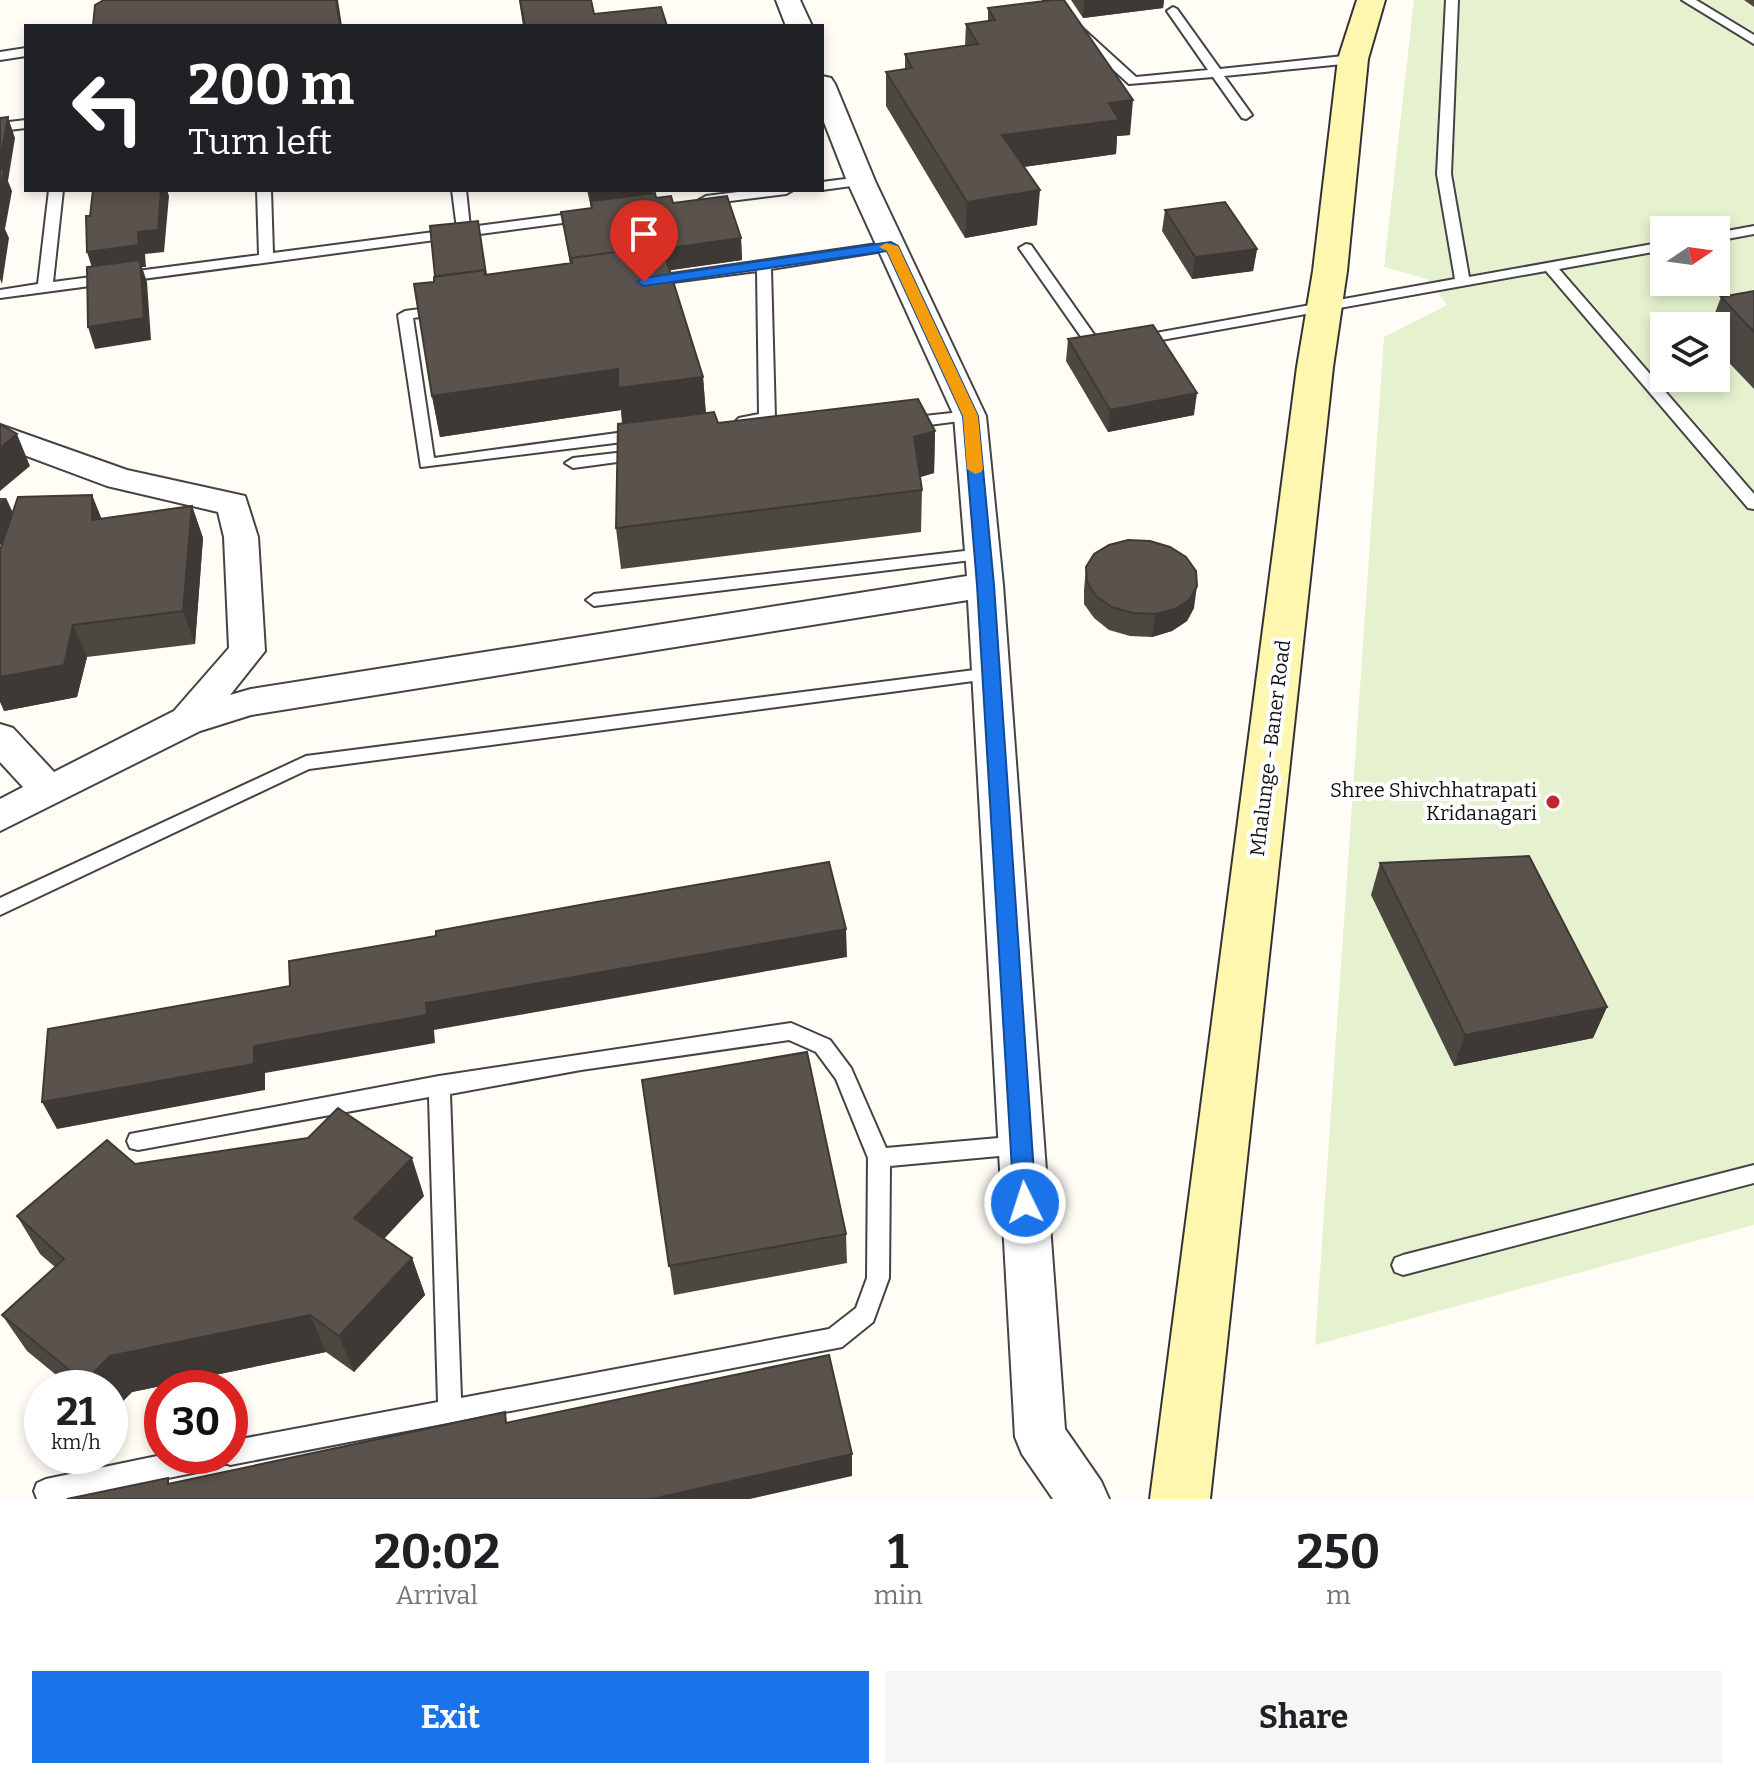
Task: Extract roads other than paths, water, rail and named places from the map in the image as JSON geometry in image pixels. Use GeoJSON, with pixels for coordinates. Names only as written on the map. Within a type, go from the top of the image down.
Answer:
{"type":"FeatureCollection","features":[{"type":"Feature","properties":{"kind":"main road","name":"Mhalunge - Baner Road"},"geometry":{"type":"LineString","coordinates":[[1180,1499],[1322,310],[1330,271],[1353,59],[1371,0]]}},
{"type":"Feature","properties":{"kind":"street"},"geometry":{"type":"LineString","coordinates":[[788,0],[798,24]]}},
{"type":"Feature","properties":{"kind":"street"},"geometry":{"type":"LineString","coordinates":[[824,89],[861,181],[970,416],[984,570],[1040,1437],[1083,1499]]}},
{"type":"Feature","properties":{"kind":"street"},"geometry":{"type":"LineString","coordinates":[[0,435],[119,479],[233,504],[241,537],[247,651],[187,721]]}},
{"type":"Feature","properties":{"kind":"street"},"geometry":{"type":"LineString","coordinates":[[0,816],[187,721],[251,702],[984,570]]}},
{"type":"Feature","properties":{"kind":"street"},"geometry":{"type":"LineString","coordinates":[[0,738],[49,791]]}},
{"type":"Feature","properties":{"kind":"lane"},"geometry":{"type":"LineString","coordinates":[[1050,0],[1066,20],[1133,81],[1353,59]]}},
{"type":"Feature","properties":{"kind":"lane"},"geometry":{"type":"LineString","coordinates":[[1452,0],[1444,174],[1463,284]]}},
{"type":"Feature","properties":{"kind":"lane"},"geometry":{"type":"LineString","coordinates":[[1688,0],[1754,40]]}},
{"type":"Feature","properties":{"kind":"lane"},"geometry":{"type":"LineString","coordinates":[[1173,11],[1246,115]]}},
{"type":"Feature","properties":{"kind":"lane"},"geometry":{"type":"LineString","coordinates":[[0,56],[24,52]]}},
{"type":"Feature","properties":{"kind":"lane"},"geometry":{"type":"LineString","coordinates":[[0,127],[24,124]]}},
{"type":"Feature","properties":{"kind":"lane"},"geometry":{"type":"LineString","coordinates":[[824,186],[861,181]]}},
{"type":"Feature","properties":{"kind":"lane"},"geometry":{"type":"LineString","coordinates":[[45,287],[56,192]]}},
{"type":"Feature","properties":{"kind":"lane"},"geometry":{"type":"LineString","coordinates":[[264,192],[266,257]]}},
{"type":"Feature","properties":{"kind":"lane"},"geometry":{"type":"LineString","coordinates":[[459,192],[464,232]]}},
{"type":"Feature","properties":{"kind":"lane"},"geometry":{"type":"LineString","coordinates":[[696,201],[742,193]]}},
{"type":"Feature","properties":{"kind":"lane"},"geometry":{"type":"LineString","coordinates":[[0,294],[604,213]]}},
{"type":"Feature","properties":{"kind":"lane"},"geometry":{"type":"LineString","coordinates":[[1730,234],[1754,230]]}},
{"type":"Feature","properties":{"kind":"lane"},"geometry":{"type":"LineString","coordinates":[[639,283],[891,246]]}},
{"type":"Feature","properties":{"kind":"lane"},"geometry":{"type":"LineString","coordinates":[[1026,248],[1096,348],[1322,310],[1650,248]]}},
{"type":"Feature","properties":{"kind":"lane"},"geometry":{"type":"LineString","coordinates":[[721,424],[767,418],[764,266]]}},
{"type":"Feature","properties":{"kind":"lane"},"geometry":{"type":"LineString","coordinates":[[1549,266],[1754,504]]}},
{"type":"Feature","properties":{"kind":"lane"},"geometry":{"type":"LineString","coordinates":[[451,309],[405,315],[427,464],[659,433]]}},
{"type":"Feature","properties":{"kind":"lane"},"geometry":{"type":"LineString","coordinates":[[890,425],[970,416]]}},
{"type":"Feature","properties":{"kind":"lane"},"geometry":{"type":"LineString","coordinates":[[573,463],[652,453]]}},
{"type":"Feature","properties":{"kind":"lane"},"geometry":{"type":"LineString","coordinates":[[594,600],[984,570]]}},
{"type":"Feature","properties":{"kind":"lane"},"geometry":{"type":"LineString","coordinates":[[0,907],[306,763],[990,674]]}},
{"type":"Feature","properties":{"kind":"lane"},"geometry":{"type":"LineString","coordinates":[[138,1141],[581,1061],[791,1031],[823,1046],[844,1074],[879,1158],[878,1278],[865,1315],[834,1339],[248,1450]]}},
{"type":"Feature","properties":{"kind":"lane"},"geometry":{"type":"LineString","coordinates":[[439,1085],[450,1413]]}},
{"type":"Feature","properties":{"kind":"lane"},"geometry":{"type":"LineString","coordinates":[[879,1158],[1021,1145]]}},
{"type":"Feature","properties":{"kind":"lane"},"geometry":{"type":"LineString","coordinates":[[1403,1265],[1754,1174]]}},
{"type":"Feature","properties":{"kind":"lane"},"geometry":{"type":"LineString","coordinates":[[46,1491],[144,1471]]}},
{"type":"Feature","properties":{"kind":"place","name":"Shree Shivchhatrapati Kridanagari"},"geometry":{"type":"Point","coordinates":[1553,802]}}]}
